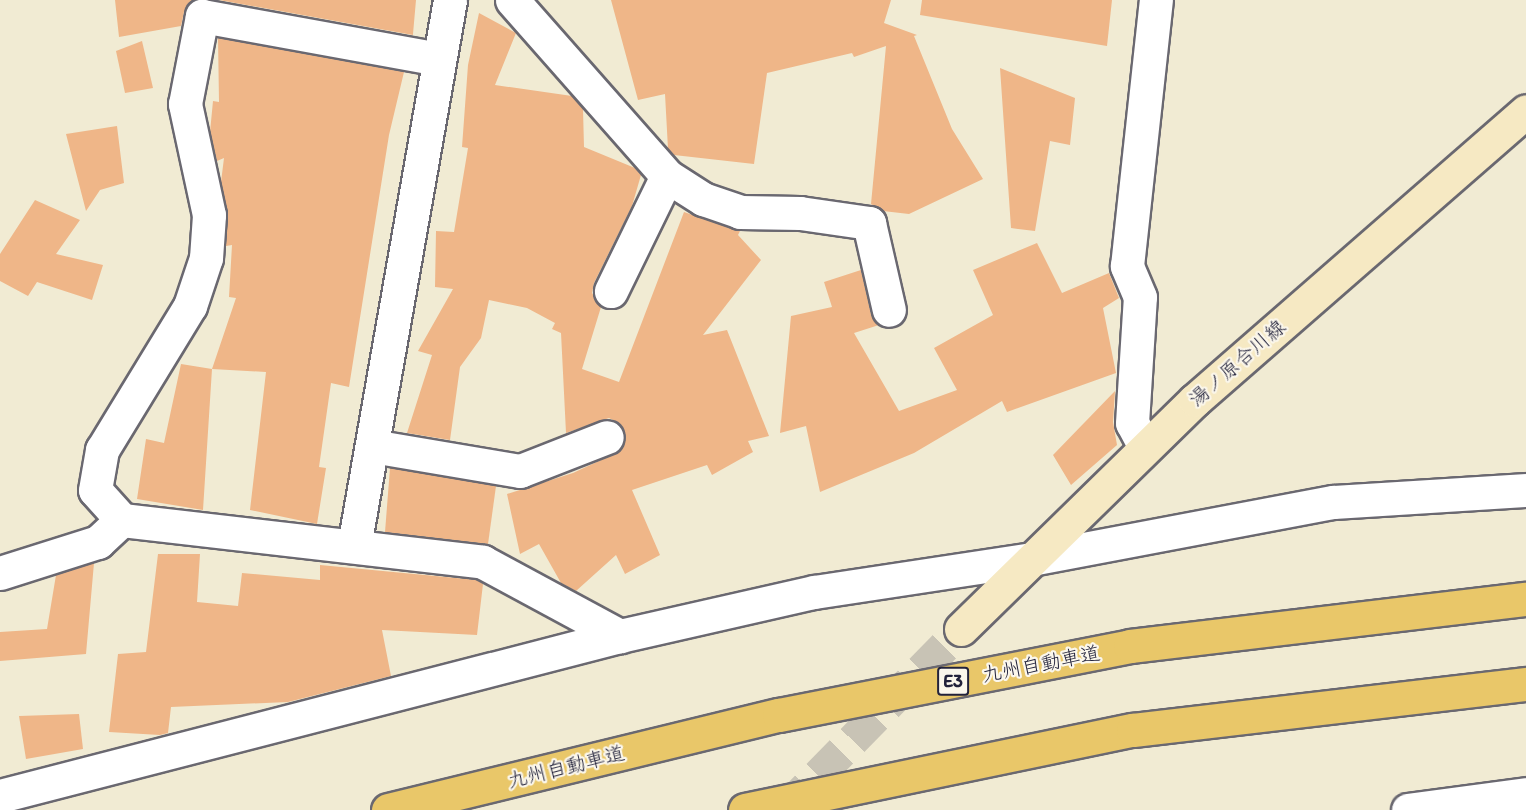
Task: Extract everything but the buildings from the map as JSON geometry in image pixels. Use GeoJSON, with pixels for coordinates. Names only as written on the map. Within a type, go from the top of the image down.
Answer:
{"type":"FeatureCollection","features":[{"type":"Feature","properties":{"kind":"highway","name":"九州自動車道"},"geometry":{"type":"LineString","coordinates":[[388,810],[779,715],[1131,646],[1526,598]]}},
{"type":"Feature","properties":{"kind":"highway"},"geometry":{"type":"LineString","coordinates":[[745,810],[1133,730],[1526,684]]}},
{"type":"Feature","properties":{"kind":"main road","name":"湯ノ原合川線"},"geometry":{"type":"LineString","coordinates":[[961,629],[1145,447],[1526,111]]}},
{"type":"Feature","properties":{"kind":"street"},"geometry":{"type":"LineString","coordinates":[[354,546],[450,0]]}},
{"type":"Feature","properties":{"kind":"street"},"geometry":{"type":"LineString","coordinates":[[512,0],[667,176],[703,199],[740,212],[800,213],[869,223],[889,310]]}},
{"type":"Feature","properties":{"kind":"street"},"geometry":{"type":"LineString","coordinates":[[1145,447],[1132,423],[1140,297],[1127,266],[1156,0]]}},
{"type":"Feature","properties":{"kind":"street"},"geometry":{"type":"LineString","coordinates":[[439,59],[202,16],[185,104],[208,215],[206,258],[190,306],[102,450],[95,490],[122,520],[483,562],[620,636]]}},
{"type":"Feature","properties":{"kind":"street"},"geometry":{"type":"LineString","coordinates":[[611,291],[667,176]]}},
{"type":"Feature","properties":{"kind":"street"},"geometry":{"type":"LineString","coordinates":[[372,446],[520,471],[607,437]]}},
{"type":"Feature","properties":{"kind":"street"},"geometry":{"type":"LineString","coordinates":[[0,796],[620,636],[814,592],[1031,559],[1334,502],[1526,490]]}},
{"type":"Feature","properties":{"kind":"street"},"geometry":{"type":"LineString","coordinates":[[0,573],[98,542],[122,520]]}},
{"type":"Feature","properties":{"kind":"street"},"geometry":{"type":"LineString","coordinates":[[1408,810],[1526,794]]}},
{"type":"Feature","properties":{"kind":"tunnel"},"geometry":{"type":"LineString","coordinates":[[784,810],[961,629]]}}]}
